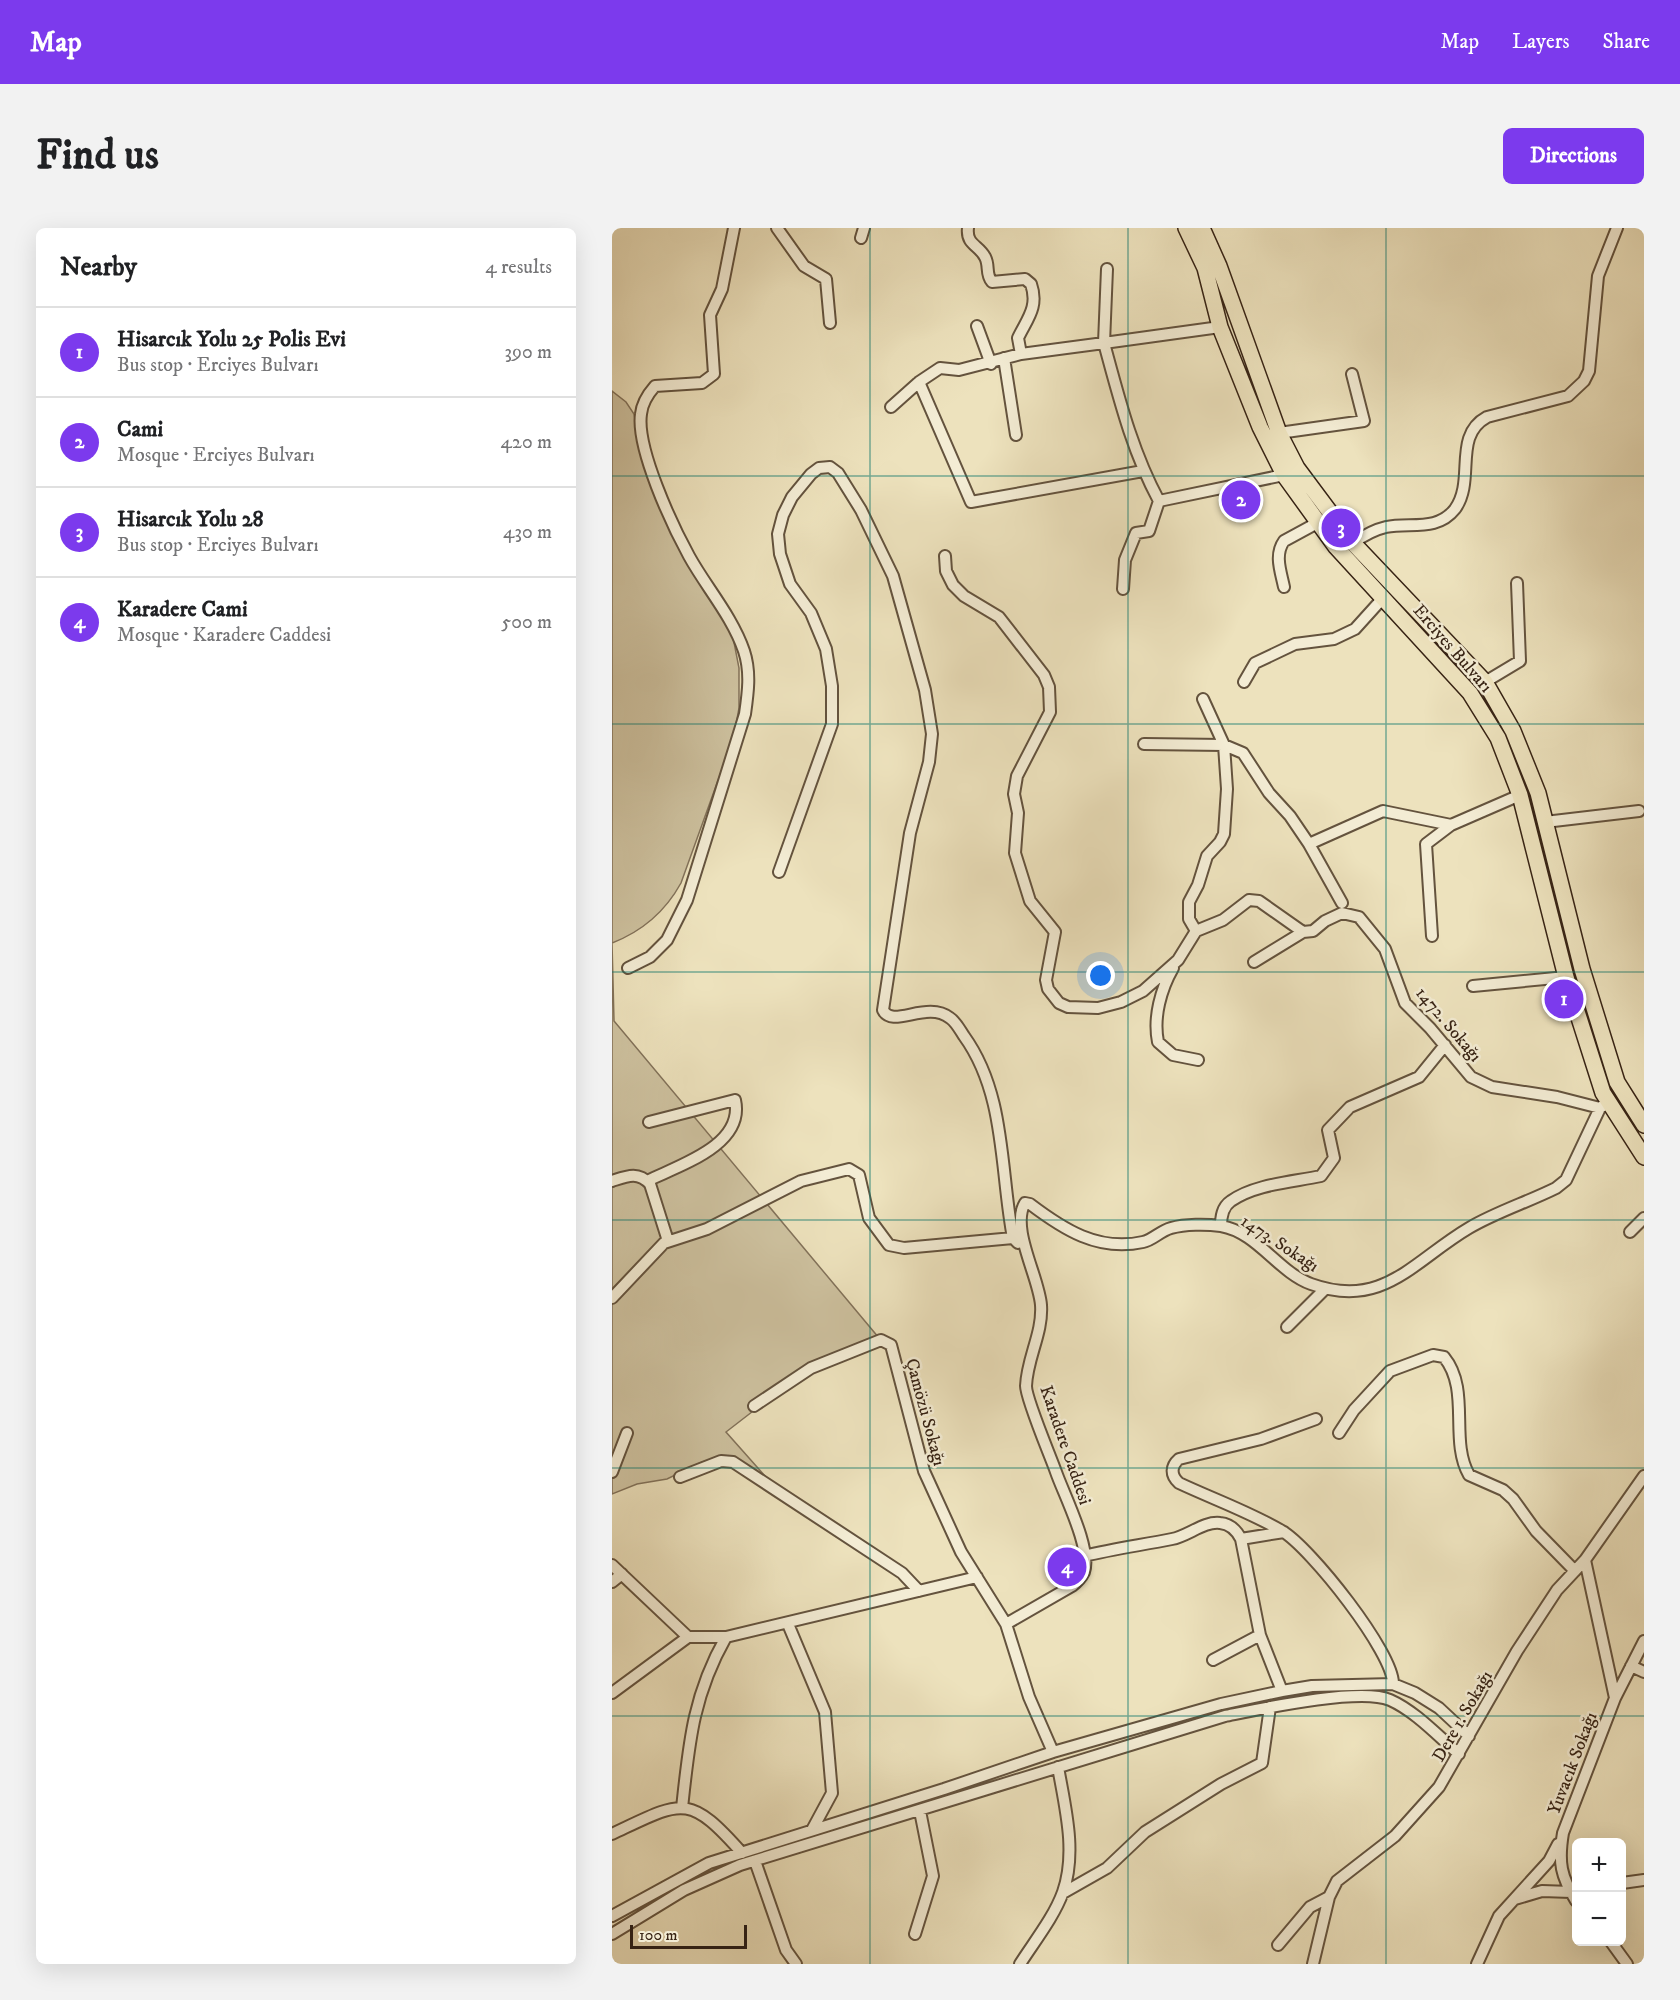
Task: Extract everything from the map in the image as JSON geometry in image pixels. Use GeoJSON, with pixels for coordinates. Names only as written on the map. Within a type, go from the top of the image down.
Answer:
{"type":"FeatureCollection","features":[{"type":"Feature","properties":{"kind":"highway","name":"Erciyes Bulvarı"},"geometry":{"type":"LineString","coordinates":[[1186,228],[1205,268],[1220,327],[1260,427],[1284,475],[1336,547],[1470,693],[1498,738],[1520,795],[1566,977],[1604,1105],[1644,1157]]}},
{"type":"Feature","properties":{"kind":"highway","name":"Erciyes Bulvarı"},"geometry":{"type":"LineString","coordinates":[[1202,228],[1219,266],[1279,433],[1297,468],[1353,543],[1485,682],[1513,731],[1533,777],[1582,969],[1617,1082],[1644,1125]]}},
{"type":"Feature","properties":{"kind":"street"},"geometry":{"type":"LineString","coordinates":[[628,968],[650,957],[667,940],[687,900],[727,779],[745,714],[749,683],[744,652],[731,624],[679,536],[649,463],[641,432],[641,413],[647,396],[655,386],[702,383],[714,374],[710,315],[722,289],[734,228]]}},
{"type":"Feature","properties":{"kind":"street"},"geometry":{"type":"LineString","coordinates":[[777,228],[804,266],[826,279],[830,323]]}},
{"type":"Feature","properties":{"kind":"street"},"geometry":{"type":"LineString","coordinates":[[968,228],[970,242],[985,257],[988,277],[992,282],[1025,279],[1031,284],[1035,302],[1027,325],[1018,338],[1021,354]]}},
{"type":"Feature","properties":{"kind":"street"},"geometry":{"type":"LineString","coordinates":[[1353,543],[1368,533],[1386,527],[1434,525],[1446,518],[1456,507],[1463,488],[1467,438],[1478,422],[1486,417],[1568,396],[1584,381],[1589,370],[1598,276],[1617,228]]}},
{"type":"Feature","properties":{"kind":"street"},"geometry":{"type":"LineString","coordinates":[[1107,269],[1104,343],[1126,427],[1143,471],[1159,501],[1149,531],[1136,533],[1125,560],[1123,589]]}},
{"type":"Feature","properties":{"kind":"street"},"geometry":{"type":"LineString","coordinates":[[977,327],[991,364]]}},
{"type":"Feature","properties":{"kind":"street"},"geometry":{"type":"LineString","coordinates":[[891,407],[919,382],[940,368],[959,370],[991,364],[1021,354],[1220,327]]}},
{"type":"Feature","properties":{"kind":"street"},"geometry":{"type":"LineString","coordinates":[[1004,358],[1016,435]]}},
{"type":"Feature","properties":{"kind":"street"},"geometry":{"type":"LineString","coordinates":[[1279,433],[1364,421],[1352,374]]}},
{"type":"Feature","properties":{"kind":"street"},"geometry":{"type":"LineString","coordinates":[[919,382],[971,502],[1143,471]]}},
{"type":"Feature","properties":{"kind":"street"},"geometry":{"type":"LineString","coordinates":[[779,872],[829,735],[832,686],[826,649],[811,614],[790,584],[780,554],[778,534],[783,515],[792,497],[811,474],[819,468],[830,467],[838,472],[861,510],[893,576],[925,690],[932,734],[929,762],[910,833],[884,1010],[887,1016],[893,1018],[924,1011],[944,1014],[953,1020],[972,1047],[986,1073],[994,1102],[1013,1238],[1025,1248]]}},
{"type":"Feature","properties":{"kind":"street"},"geometry":{"type":"LineString","coordinates":[[1159,501],[1284,475]]}},
{"type":"Feature","properties":{"kind":"street"},"geometry":{"type":"LineString","coordinates":[[1284,587],[1278,556],[1280,545],[1319,522]]}},
{"type":"Feature","properties":{"kind":"street"},"geometry":{"type":"LineString","coordinates":[[945,556],[946,571],[953,585],[964,596],[999,617],[1044,675],[1049,687],[1050,712],[1017,776],[1014,794],[1018,813],[1015,853],[1030,901],[1040,916],[1052,924],[1055,932],[1046,980],[1053,996],[1068,1007],[1078,1009],[1121,1002],[1143,991],[1178,960]]}},
{"type":"Feature","properties":{"kind":"street"},"geometry":{"type":"LineString","coordinates":[[1485,682],[1520,661],[1517,583]]}},
{"type":"Feature","properties":{"kind":"street"},"geometry":{"type":"LineString","coordinates":[[1244,682],[1255,663],[1295,644],[1334,639],[1355,629],[1383,598]]}},
{"type":"Feature","properties":{"kind":"street"},"geometry":{"type":"LineString","coordinates":[[1196,931],[1189,919],[1189,902],[1198,885],[1207,856],[1224,834],[1227,789],[1224,745],[1203,699]]}},
{"type":"Feature","properties":{"kind":"street"},"geometry":{"type":"LineString","coordinates":[[1144,744],[1224,745],[1243,753],[1269,793],[1290,816],[1309,844],[1342,903]]}},
{"type":"Feature","properties":{"kind":"street"},"geometry":{"type":"LineString","coordinates":[[1432,936],[1426,844],[1451,825],[1520,795]]}},
{"type":"Feature","properties":{"kind":"street"},"geometry":{"type":"LineString","coordinates":[[1309,844],[1383,811],[1451,825]]}},
{"type":"Feature","properties":{"kind":"street"},"geometry":{"type":"LineString","coordinates":[[1545,822],[1639,811]]}},
{"type":"Feature","properties":{"kind":"street"},"geometry":{"type":"LineString","coordinates":[[1198,1060],[1173,1055],[1161,1047],[1157,1036],[1159,1002],[1164,985],[1196,931],[1223,920],[1252,899],[1303,932]]}},
{"type":"Feature","properties":{"kind":"street","name":"1472. Sokağı"},"geometry":{"type":"LineString","coordinates":[[1254,962],[1303,932],[1313,931],[1325,921],[1342,913],[1359,917],[1385,949],[1405,1003],[1471,1077],[1492,1087],[1604,1105]]}},
{"type":"Feature","properties":{"kind":"street"},"geometry":{"type":"LineString","coordinates":[[1473,986],[1566,977]]}},
{"type":"Feature","properties":{"kind":"street"},"geometry":{"type":"LineString","coordinates":[[1221,1226],[1224,1208],[1230,1201],[1264,1188],[1321,1176],[1334,1158],[1329,1130],[1350,1107],[1419,1077],[1444,1045]]}},
{"type":"Feature","properties":{"kind":"street"},"geometry":{"type":"LineString","coordinates":[[647,1181],[722,1141],[737,1121],[738,1112],[735,1100],[649,1122]]}},
{"type":"Feature","properties":{"kind":"street","name":"1473. Sokağı"},"geometry":{"type":"LineString","coordinates":[[1025,1248],[1020,1217],[1026,1203],[1064,1229],[1091,1240],[1142,1242],[1171,1227],[1221,1226],[1239,1232],[1300,1280],[1324,1289],[1357,1294],[1377,1288],[1469,1227],[1556,1188],[1572,1168],[1604,1105]]}},
{"type":"Feature","properties":{"kind":"street"},"geometry":{"type":"LineString","coordinates":[[612,1298],[664,1242],[717,1225],[801,1181],[849,1169],[859,1175],[869,1218],[889,1245],[904,1248],[1013,1238]]}},
{"type":"Feature","properties":{"kind":"street"},"geometry":{"type":"LineString","coordinates":[[612,1181],[630,1175],[647,1181],[668,1241]]}},
{"type":"Feature","properties":{"kind":"street"},"geometry":{"type":"LineString","coordinates":[[1630,1232],[1644,1218]]}},
{"type":"Feature","properties":{"kind":"street","name":"Karadere Caddesi"},"geometry":{"type":"LineString","coordinates":[[1025,1248],[1036,1278],[1041,1306],[1037,1339],[1026,1388],[1080,1534],[1084,1556]]}},
{"type":"Feature","properties":{"kind":"street"},"geometry":{"type":"LineString","coordinates":[[1287,1327],[1324,1289]]}},
{"type":"Feature","properties":{"kind":"street","name":"Çamözü Sokağı"},"geometry":{"type":"LineString","coordinates":[[754,1407],[820,1363],[880,1340],[889,1342],[924,1471],[961,1552],[1006,1624]]}},
{"type":"Feature","properties":{"kind":"street"},"geometry":{"type":"LineString","coordinates":[[1339,1433],[1354,1410],[1390,1371],[1433,1355],[1441,1355],[1447,1360],[1456,1384],[1458,1430],[1469,1475],[1503,1490],[1513,1499],[1536,1531],[1575,1571]]}},
{"type":"Feature","properties":{"kind":"street"},"geometry":{"type":"LineString","coordinates":[[1316,1419],[1261,1439],[1179,1459],[1173,1466],[1173,1475],[1179,1483],[1285,1532],[1329,1577],[1367,1628],[1391,1669],[1393,1684]]}},
{"type":"Feature","properties":{"kind":"street"},"geometry":{"type":"LineString","coordinates":[[612,1472],[627,1433]]}},
{"type":"Feature","properties":{"kind":"street"},"geometry":{"type":"LineString","coordinates":[[680,1477],[721,1461],[733,1462],[903,1573],[919,1591]]}},
{"type":"Feature","properties":{"kind":"street","name":"Dere 1. Sokağı"},"geometry":{"type":"LineString","coordinates":[[1317,1963],[1329,1897],[1342,1874],[1395,1836],[1439,1787],[1517,1651],[1557,1590],[1585,1560],[1644,1476]]}},
{"type":"Feature","properties":{"kind":"street"},"geometry":{"type":"LineString","coordinates":[[1053,1752],[1029,1697],[1006,1624],[1079,1580],[1084,1572],[1084,1556],[1141,1543],[1174,1539],[1212,1523],[1226,1524],[1241,1539],[1260,1635],[1282,1691]]}},
{"type":"Feature","properties":{"kind":"street"},"geometry":{"type":"LineString","coordinates":[[1241,1539],[1285,1532]]}},
{"type":"Feature","properties":{"kind":"street"},"geometry":{"type":"LineString","coordinates":[[1585,1560],[1615,1698]]}},
{"type":"Feature","properties":{"kind":"street"},"geometry":{"type":"LineString","coordinates":[[612,1565],[688,1637]]}},
{"type":"Feature","properties":{"kind":"street"},"geometry":{"type":"LineString","coordinates":[[612,1582],[622,1574]]}},
{"type":"Feature","properties":{"kind":"street"},"geometry":{"type":"LineString","coordinates":[[612,1693],[688,1637],[726,1637],[788,1624],[976,1577]]}},
{"type":"Feature","properties":{"kind":"street"},"geometry":{"type":"LineString","coordinates":[[788,1624],[825,1712],[832,1792],[813,1830]]}},
{"type":"Feature","properties":{"kind":"street"},"geometry":{"type":"LineString","coordinates":[[1214,1660],[1260,1635]]}},
{"type":"Feature","properties":{"kind":"street"},"geometry":{"type":"LineString","coordinates":[[682,1808],[696,1705],[707,1672],[726,1637]]}},
{"type":"Feature","properties":{"kind":"street","name":"Yuvacık Sokağı"},"geometry":{"type":"LineString","coordinates":[[1572,1894],[1564,1880],[1559,1857],[1563,1833],[1615,1698],[1644,1641]]}},
{"type":"Feature","properties":{"kind":"street"},"geometry":{"type":"LineString","coordinates":[[1631,1666],[1644,1672]]}},
{"type":"Feature","properties":{"kind":"street"},"geometry":{"type":"LineString","coordinates":[[612,1916],[681,1876],[709,1863],[1053,1752],[1221,1704],[1282,1691],[1312,1686],[1393,1684],[1415,1693],[1439,1708],[1469,1736]]}},
{"type":"Feature","properties":{"kind":"street"},"geometry":{"type":"LineString","coordinates":[[612,1935],[684,1890],[754,1861],[1225,1716],[1270,1707],[1369,1696],[1388,1699],[1405,1709],[1459,1754]]}},
{"type":"Feature","properties":{"kind":"street"},"geometry":{"type":"LineString","coordinates":[[1063,1893],[1107,1868],[1144,1832],[1221,1784],[1262,1763],[1270,1707]]}},
{"type":"Feature","properties":{"kind":"street"},"geometry":{"type":"LineString","coordinates":[[1020,1964],[1063,1893],[1070,1863],[1068,1826],[1058,1767]]}},
{"type":"Feature","properties":{"kind":"street"},"geometry":{"type":"LineString","coordinates":[[612,1834],[663,1810],[682,1808],[704,1815],[742,1853]]}},
{"type":"Feature","properties":{"kind":"street"},"geometry":{"type":"LineString","coordinates":[[915,1934],[933,1876],[920,1811]]}},
{"type":"Feature","properties":{"kind":"street"},"geometry":{"type":"LineString","coordinates":[[1477,1964],[1499,1916],[1549,1861],[1563,1833]]}},
{"type":"Feature","properties":{"kind":"street"},"geometry":{"type":"LineString","coordinates":[[754,1861],[786,1950],[796,1964]]}},
{"type":"Feature","properties":{"kind":"street"},"geometry":{"type":"LineString","coordinates":[[1626,1882],[1644,1880]]}},
{"type":"Feature","properties":{"kind":"street"},"geometry":{"type":"LineString","coordinates":[[1515,1899],[1542,1891],[1572,1897]]}},
{"type":"Feature","properties":{"kind":"street"},"geometry":{"type":"LineString","coordinates":[[1278,1945],[1310,1907],[1329,1897]]}},
{"type":"Feature","properties":{"kind":"street"},"geometry":{"type":"LineString","coordinates":[[1614,1946],[1627,1964]]}},
{"type":"Feature","properties":{"kind":"shaded area"},"geometry":{"type":"Polygon","coordinates":[[[612,391],[626,402],[634,414],[643,457],[732,632],[739,668],[739,708],[734,736],[681,883],[668,903],[652,919],[634,933],[612,943],[612,391]]]}},
{"type":"Feature","properties":{"kind":"shaded area"},"geometry":{"type":"Polygon","coordinates":[[[612,943],[614,1021],[879,1338],[818,1361],[726,1432],[773,1485],[715,1459],[702,1462],[667,1479],[637,1484],[612,1494],[612,943]]]}},
{"type":"Feature","properties":{"kind":"place","name":"Cami"},"geometry":{"type":"Point","coordinates":[1241,500]}},
{"type":"Feature","properties":{"kind":"place","name":"Hisarcık Yolu 28"},"geometry":{"type":"Point","coordinates":[1341,528]}},
{"type":"Feature","properties":{"kind":"place","name":"Hisarcık Yolu 25 Polis Evi"},"geometry":{"type":"Point","coordinates":[1564,999]}},
{"type":"Feature","properties":{"kind":"place","name":"Karadere Cami"},"geometry":{"type":"Point","coordinates":[1067,1567]}}]}
